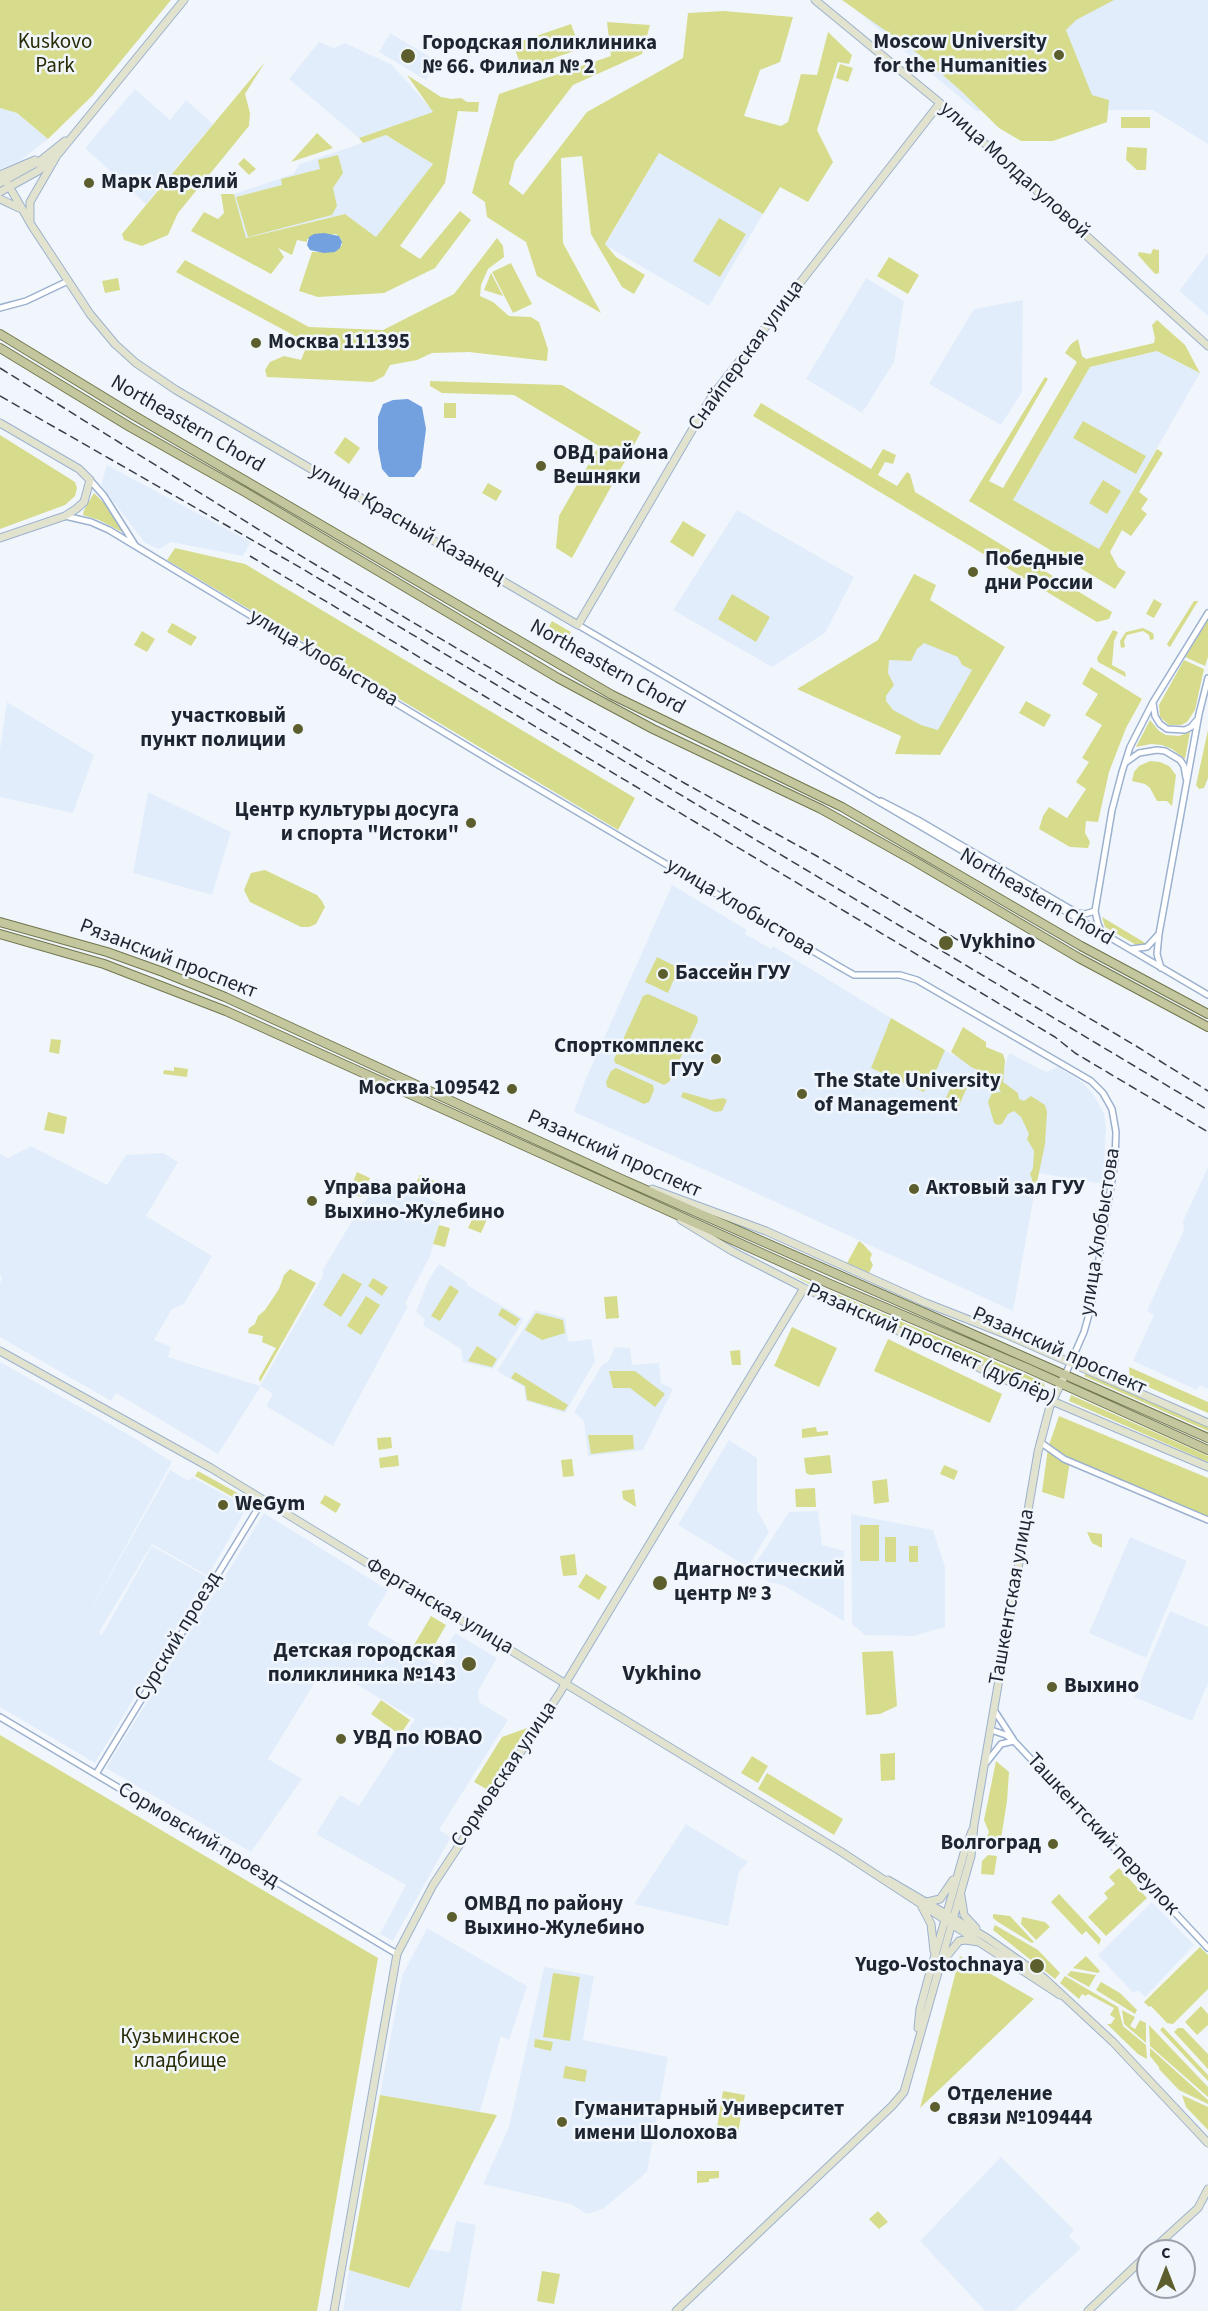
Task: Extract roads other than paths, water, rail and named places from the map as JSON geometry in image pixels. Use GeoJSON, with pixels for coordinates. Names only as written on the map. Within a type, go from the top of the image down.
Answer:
{"type":"FeatureCollection","features":[{"type":"Feature","properties":{"kind":"main road","name":"Northeastern Chord"},"geometry":{"type":"LineString","coordinates":[[0,334],[133,415],[612,694],[851,812],[1081,946],[1208,1014]]}},
{"type":"Feature","properties":{"kind":"main road","name":"Northeastern Chord"},"geometry":{"type":"LineString","coordinates":[[0,348],[130,427],[245,492],[558,678],[653,729],[821,809],[1079,958],[1208,1027]]}},
{"type":"Feature","properties":{"kind":"main road","name":"Рязанский проспект"},"geometry":{"type":"LineString","coordinates":[[0,922],[107,952],[204,989],[619,1178],[1208,1438]]}},
{"type":"Feature","properties":{"kind":"main road","name":"Рязанский проспект"},"geometry":{"type":"LineString","coordinates":[[0,934],[104,964],[226,1011],[830,1284],[1061,1383],[1208,1450]]}},
{"type":"Feature","properties":{"kind":"street"},"geometry":{"type":"LineString","coordinates":[[32,226],[30,202],[57,155],[184,0]]}},
{"type":"Feature","properties":{"kind":"street","name":"улица Молдагуловой"},"geometry":{"type":"LineString","coordinates":[[815,0],[940,103],[1208,346]]}},
{"type":"Feature","properties":{"kind":"street","name":"Снайперская улица"},"geometry":{"type":"LineString","coordinates":[[578,625],[721,384],[940,103]]}},
{"type":"Feature","properties":{"kind":"street"},"geometry":{"type":"LineString","coordinates":[[2,178],[48,155],[73,133]]}},
{"type":"Feature","properties":{"kind":"street"},"geometry":{"type":"LineString","coordinates":[[0,192],[38,171],[57,155]]}},
{"type":"Feature","properties":{"kind":"street","name":"улица Красный Казанец"},"geometry":{"type":"LineString","coordinates":[[2,178],[104,333],[149,373],[1208,995]]}},
{"type":"Feature","properties":{"kind":"street"},"geometry":{"type":"LineString","coordinates":[[0,199],[22,210]]}},
{"type":"Feature","properties":{"kind":"street"},"geometry":{"type":"LineString","coordinates":[[0,309],[26,301],[68,281]]}},
{"type":"Feature","properties":{"kind":"street"},"geometry":{"type":"LineString","coordinates":[[0,423],[79,469],[90,480],[84,502],[65,516],[0,538]]}},
{"type":"Feature","properties":{"kind":"street","name":"улица Хлобыстова"},"geometry":{"type":"LineString","coordinates":[[90,480],[104,496],[136,546]]}},
{"type":"Feature","properties":{"kind":"street","name":"улица Хлобыстова"},"geometry":{"type":"LineString","coordinates":[[65,516],[91,522],[136,546],[486,759],[840,968],[854,975],[900,975],[917,980],[1091,1081],[1103,1093],[1112,1108],[1116,1142],[1115,1162],[1091,1307],[1084,1332],[1066,1374]]}},
{"type":"Feature","properties":{"kind":"street"},"geometry":{"type":"LineString","coordinates":[[1103,935],[1095,911],[1112,810],[1124,764],[1153,702],[1208,613]]}},
{"type":"Feature","properties":{"kind":"street"},"geometry":{"type":"LineString","coordinates":[[1161,969],[1158,954],[1159,934],[1199,714],[1208,678]]}},
{"type":"Feature","properties":{"kind":"street"},"geometry":{"type":"LineString","coordinates":[[1153,702],[1155,716],[1167,729],[1176,731],[1191,727],[1199,714]]}},
{"type":"Feature","properties":{"kind":"street"},"geometry":{"type":"LineString","coordinates":[[1124,764],[1139,753],[1165,751],[1180,760],[1184,766],[1185,791]]}},
{"type":"Feature","properties":{"kind":"street","name":"улица Красный Казанец"},"geometry":{"type":"LineString","coordinates":[[874,799],[887,802],[900,809],[1077,913],[1085,914],[1095,911]]}},
{"type":"Feature","properties":{"kind":"street"},"geometry":{"type":"LineString","coordinates":[[1130,949],[1147,947],[1159,934]]}},
{"type":"Feature","properties":{"kind":"street","name":"Рязанский проспект (дублёр)"},"geometry":{"type":"LineString","coordinates":[[619,1178],[766,1231],[926,1303],[1071,1363],[1208,1424]]}},
{"type":"Feature","properties":{"kind":"street","name":"Рязанский проспект (дублёр)"},"geometry":{"type":"LineString","coordinates":[[661,1207],[732,1251],[804,1288],[1052,1401],[1208,1467]]}},
{"type":"Feature","properties":{"kind":"street","name":"Сормовская улица"},"geometry":{"type":"LineString","coordinates":[[334,2311],[397,1954],[444,1865],[565,1684],[804,1288]]}},
{"type":"Feature","properties":{"kind":"street","name":"Ферганская улица"},"geometry":{"type":"LineString","coordinates":[[0,1351],[211,1468],[873,1872],[899,1885],[986,1941],[1060,1995],[1113,2042],[1208,2143]]}},
{"type":"Feature","properties":{"kind":"street","name":"Ташкентская улица"},"geometry":{"type":"LineString","coordinates":[[676,2311],[904,2092],[973,1846],[974,1825],[1040,1442],[1052,1401],[1066,1374]]}},
{"type":"Feature","properties":{"kind":"street"},"geometry":{"type":"LineString","coordinates":[[1040,1442],[1064,1459],[1208,1520]]}},
{"type":"Feature","properties":{"kind":"street","name":"Сурский проезд"},"geometry":{"type":"LineString","coordinates":[[96,1774],[262,1500]]}},
{"type":"Feature","properties":{"kind":"street"},"geometry":{"type":"LineString","coordinates":[[985,1764],[1001,1744],[1014,1741],[994,1710]]}},
{"type":"Feature","properties":{"kind":"street","name":"Сормовский проезд"},"geometry":{"type":"LineString","coordinates":[[0,1717],[397,1954]]}},
{"type":"Feature","properties":{"kind":"street","name":"Ташкентский переулок"},"geometry":{"type":"LineString","coordinates":[[991,1730],[1006,1735],[1014,1741],[1208,1948]]}},
{"type":"Feature","properties":{"kind":"street","name":"Ташкентская улица"},"geometry":{"type":"LineString","coordinates":[[917,2043],[920,2008],[974,1825]]}},
{"type":"Feature","properties":{"kind":"street"},"geometry":{"type":"LineString","coordinates":[[934,1958],[931,1924],[924,1903],[940,1899],[958,1873]]}},
{"type":"Feature","properties":{"kind":"street"},"geometry":{"type":"LineString","coordinates":[[960,1895],[966,1918],[986,1941]]}},
{"type":"Feature","properties":{"kind":"street"},"geometry":{"type":"LineString","coordinates":[[942,1963],[959,1941],[986,1941]]}},
{"type":"Feature","properties":{"kind":"street"},"geometry":{"type":"LineString","coordinates":[[1163,2239],[1198,2208],[1208,2189]]}},
{"type":"Feature","properties":{"kind":"street"},"geometry":{"type":"LineString","coordinates":[[1088,2311],[1136,2265]]}},
{"type":"Feature","properties":{"kind":"water"},"geometry":{"type":"Polygon","coordinates":[[[324,233],[339,236],[342,242],[340,248],[335,252],[324,253],[310,250],[307,245],[309,237],[324,233]]]}},
{"type":"Feature","properties":{"kind":"water"},"geometry":{"type":"Polygon","coordinates":[[[408,399],[422,407],[426,429],[421,468],[414,477],[389,477],[382,469],[378,448],[378,417],[383,404],[393,400],[408,399]]]}},
{"type":"Feature","properties":{"kind":"railway"},"geometry":{"type":"LineString","coordinates":[[0,368],[306,559],[686,784],[815,855],[1208,1091]]}},
{"type":"Feature","properties":{"kind":"railway"},"geometry":{"type":"LineString","coordinates":[[0,396],[301,568],[1208,1110]]}},
{"type":"Feature","properties":{"kind":"railway"},"geometry":{"type":"LineString","coordinates":[[250,556],[1055,1037],[1075,1053],[1208,1132]]}},
{"type":"Feature","properties":{"kind":"place","name":"Moscow University for the Humanities"},"geometry":{"type":"Point","coordinates":[1059,55]}},
{"type":"Feature","properties":{"kind":"place","name":"Городская поликлиника № 66. Филиал № 2"},"geometry":{"type":"Point","coordinates":[408,56]}},
{"type":"Feature","properties":{"kind":"place","name":"Марк Аврелий"},"geometry":{"type":"Point","coordinates":[89,183]}},
{"type":"Feature","properties":{"kind":"place","name":"Москва 111395"},"geometry":{"type":"Point","coordinates":[256,343]}},
{"type":"Feature","properties":{"kind":"place","name":"ОВД района Вешняки"},"geometry":{"type":"Point","coordinates":[541,466]}},
{"type":"Feature","properties":{"kind":"place","name":"Победные дни России"},"geometry":{"type":"Point","coordinates":[973,572]}},
{"type":"Feature","properties":{"kind":"place","name":"участковый пункт полиции"},"geometry":{"type":"Point","coordinates":[298,729]}},
{"type":"Feature","properties":{"kind":"place","name":"Центр культуры досуга и спорта \"Истоки\""},"geometry":{"type":"Point","coordinates":[471,823]}},
{"type":"Feature","properties":{"kind":"place","name":"Vykhino"},"geometry":{"type":"Point","coordinates":[946,943]}},
{"type":"Feature","properties":{"kind":"place","name":"Бассейн ГУУ"},"geometry":{"type":"Point","coordinates":[663,974]}},
{"type":"Feature","properties":{"kind":"place","name":"Спорткомплекс ГУУ"},"geometry":{"type":"Point","coordinates":[716,1059]}},
{"type":"Feature","properties":{"kind":"place","name":"Москва 109542"},"geometry":{"type":"Point","coordinates":[512,1089]}},
{"type":"Feature","properties":{"kind":"place","name":"The State University of Management"},"geometry":{"type":"Point","coordinates":[802,1094]}},
{"type":"Feature","properties":{"kind":"place","name":"Актовый зал ГУУ"},"geometry":{"type":"Point","coordinates":[914,1189]}},
{"type":"Feature","properties":{"kind":"place","name":"Управа района Выхино-Жулебино"},"geometry":{"type":"Point","coordinates":[312,1201]}},
{"type":"Feature","properties":{"kind":"place","name":"WeGym"},"geometry":{"type":"Point","coordinates":[223,1505]}},
{"type":"Feature","properties":{"kind":"place","name":"Диагностический центр № 3"},"geometry":{"type":"Point","coordinates":[660,1583]}},
{"type":"Feature","properties":{"kind":"place","name":"Детская городская поликлиника №143"},"geometry":{"type":"Point","coordinates":[469,1664]}},
{"type":"Feature","properties":{"kind":"place","name":"Выхино"},"geometry":{"type":"Point","coordinates":[1052,1687]}},
{"type":"Feature","properties":{"kind":"place","name":"УВД по ЮВАО"},"geometry":{"type":"Point","coordinates":[341,1739]}},
{"type":"Feature","properties":{"kind":"place","name":"Волгоград"},"geometry":{"type":"Point","coordinates":[1053,1844]}},
{"type":"Feature","properties":{"kind":"place","name":"ОМВД по району Выхино-Жулебино"},"geometry":{"type":"Point","coordinates":[452,1917]}},
{"type":"Feature","properties":{"kind":"place","name":"Yugo-Vostochnaya"},"geometry":{"type":"Point","coordinates":[1037,1966]}},
{"type":"Feature","properties":{"kind":"place","name":"Отделение связи №109444"},"geometry":{"type":"Point","coordinates":[935,2107]}},
{"type":"Feature","properties":{"kind":"place","name":"Гуманитарный Университет имени Шолохова"},"geometry":{"type":"Point","coordinates":[562,2122]}},
{"type":"Feature","properties":{"kind":"district","name":"Vykhino"},"geometry":{"type":"Point","coordinates":[662,1675]}},
{"type":"Feature","properties":{"kind":"park label","name":"Kuskovo Park"},"geometry":{"type":"Point","coordinates":[55,55]}},
{"type":"Feature","properties":{"kind":"park label","name":"Кузьминское кладбище"},"geometry":{"type":"Point","coordinates":[180,2050]}}]}
